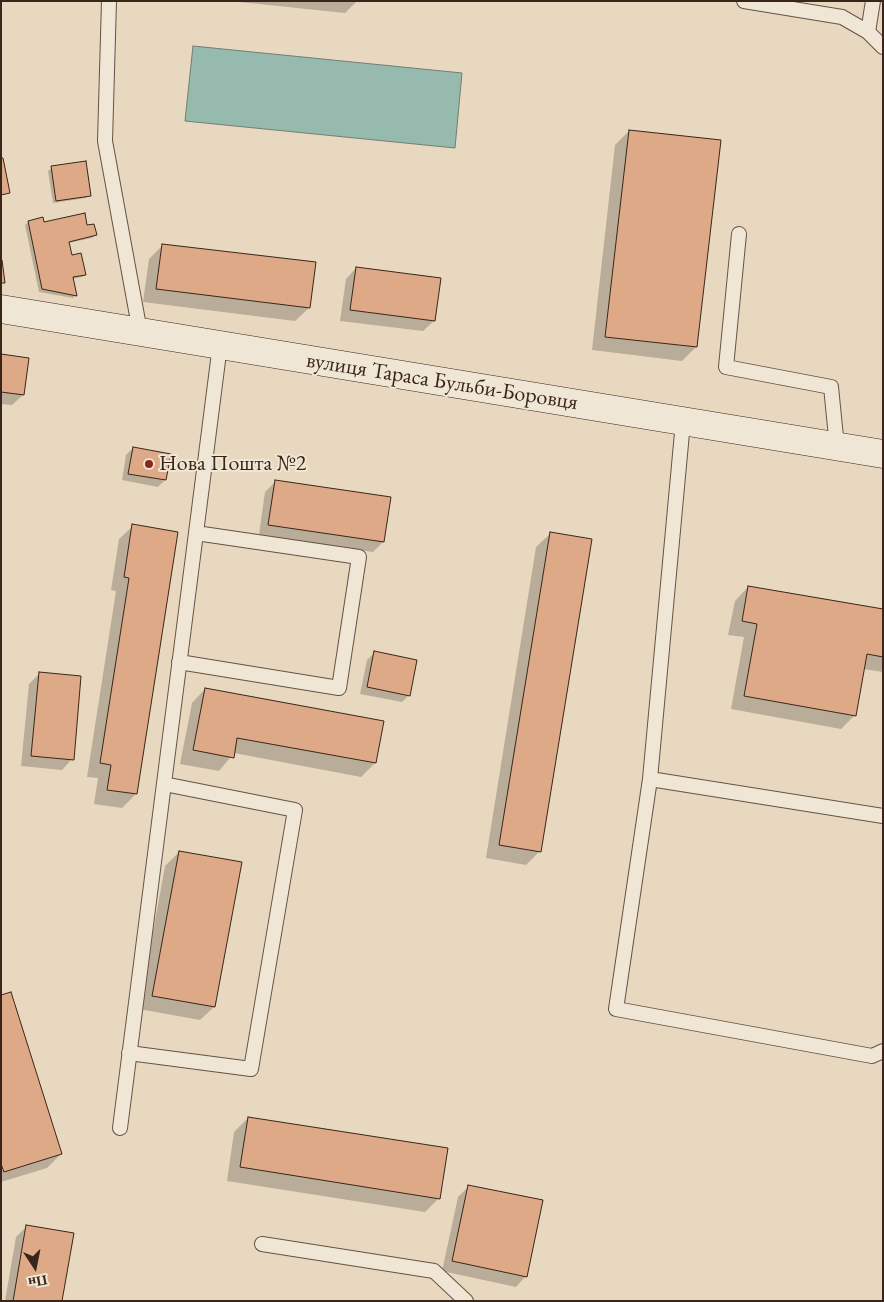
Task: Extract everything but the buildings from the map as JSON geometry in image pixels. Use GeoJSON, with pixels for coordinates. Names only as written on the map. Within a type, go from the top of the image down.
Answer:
{"type":"FeatureCollection","features":[{"type":"Feature","properties":{"kind":"street","name":"вулиця Тараса Бульби-Боровця"},"geometry":{"type":"LineString","coordinates":[[1,309],[883,454]]}},
{"type":"Feature","properties":{"kind":"lane"},"geometry":{"type":"LineString","coordinates":[[109,1],[105,141],[140,332]]}},
{"type":"Feature","properties":{"kind":"lane"},"geometry":{"type":"LineString","coordinates":[[744,1],[799,5],[842,16],[868,32],[883,48]]}},
{"type":"Feature","properties":{"kind":"lane"},"geometry":{"type":"LineString","coordinates":[[868,32],[873,1]]}},
{"type":"Feature","properties":{"kind":"lane"},"geometry":{"type":"LineString","coordinates":[[739,234],[726,367],[831,387],[837,447]]}},
{"type":"Feature","properties":{"kind":"lane"},"geometry":{"type":"LineString","coordinates":[[120,1128],[220,345]]}},
{"type":"Feature","properties":{"kind":"lane"},"geometry":{"type":"LineString","coordinates":[[684,422],[650,779],[616,1009],[872,1056],[883,1051]]}},
{"type":"Feature","properties":{"kind":"lane"},"geometry":{"type":"LineString","coordinates":[[179,662],[339,688],[359,557],[196,533]]}},
{"type":"Feature","properties":{"kind":"lane"},"geometry":{"type":"LineString","coordinates":[[650,779],[883,816]]}},
{"type":"Feature","properties":{"kind":"lane"},"geometry":{"type":"LineString","coordinates":[[129,1053],[251,1069],[295,810],[164,784]]}},
{"type":"Feature","properties":{"kind":"lane"},"geometry":{"type":"LineString","coordinates":[[262,1244],[434,1270],[466,1301]]}},
{"type":"Feature","properties":{"kind":"water"},"geometry":{"type":"Polygon","coordinates":[[[193,46],[462,73],[455,148],[185,121],[193,46]]]}},
{"type":"Feature","properties":{"kind":"place","name":"Нова Пошта №2"},"geometry":{"type":"Point","coordinates":[149,464]}}]}
